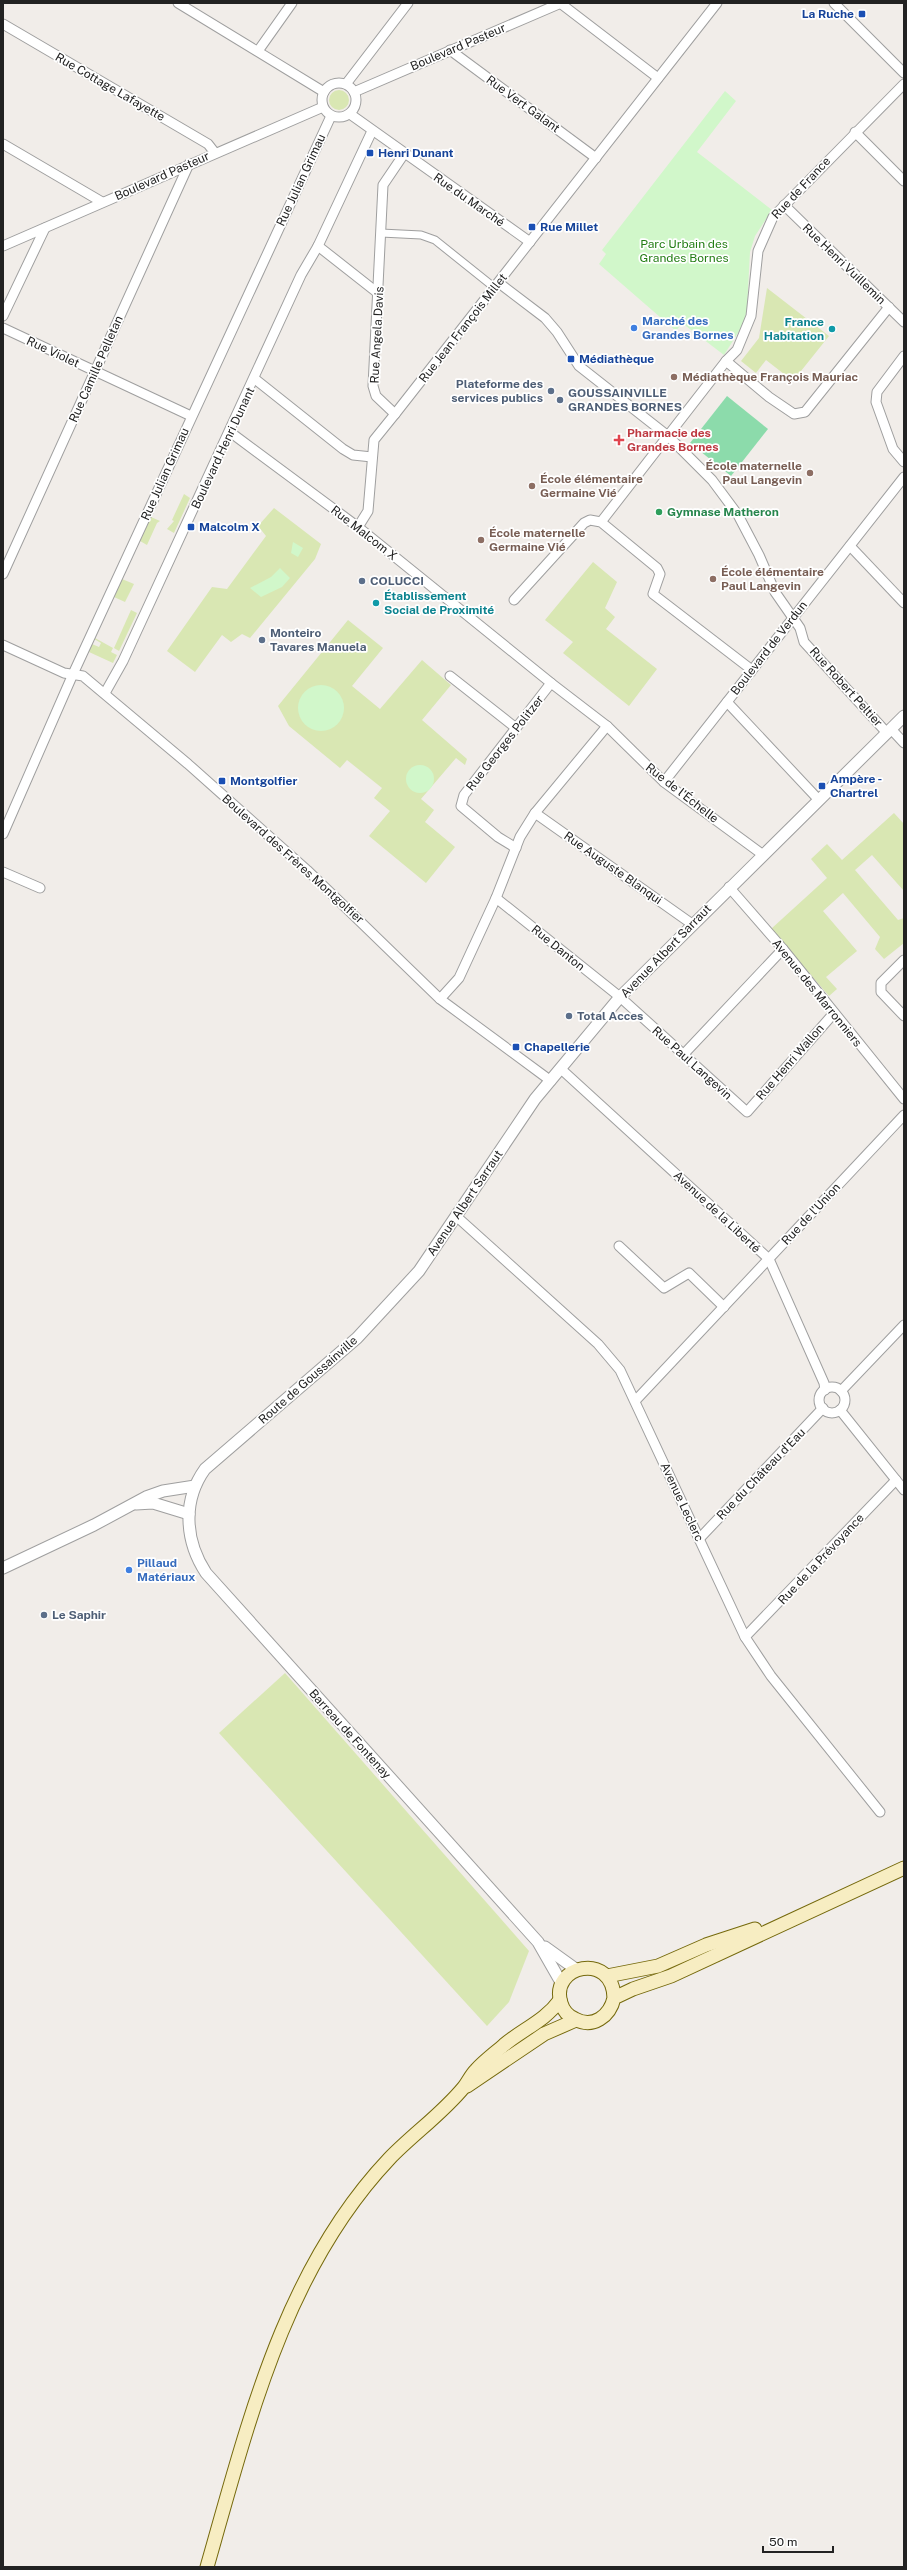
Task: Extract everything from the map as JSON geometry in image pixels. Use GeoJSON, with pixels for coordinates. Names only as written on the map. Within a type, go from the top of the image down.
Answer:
{"type":"FeatureCollection","features":[{"type":"Feature","properties":{"kind":"main road"},"geometry":{"type":"LineString","coordinates":[[614,1998],[633,1989],[671,1976],[832,1900],[904,1868]]}},
{"type":"Feature","properties":{"kind":"main road"},"geometry":{"type":"LineString","coordinates":[[607,1976],[658,1966],[706,1945],[832,1900]]}},
{"type":"Feature","properties":{"kind":"main road"},"geometry":{"type":"LineString","coordinates":[[464,2088],[475,2071],[506,2043],[544,2019],[560,2000],[562,1984],[568,1975],[577,1970],[593,1968],[607,1976],[613,1986],[614,1998],[609,2012],[604,2017],[590,2022],[576,2020],[566,2012],[560,2000]]}},
{"type":"Feature","properties":{"kind":"main road"},"geometry":{"type":"LineString","coordinates":[[207,2567],[267,2368],[289,2311],[309,2271],[339,2222],[376,2173],[464,2088],[544,2034],[576,2020]]}},
{"type":"Feature","properties":{"kind":"street"},"geometry":{"type":"LineString","coordinates":[[178,3],[324,92]]}},
{"type":"Feature","properties":{"kind":"street"},"geometry":{"type":"LineString","coordinates":[[258,51],[292,3]]}},
{"type":"Feature","properties":{"kind":"street"},"geometry":{"type":"LineString","coordinates":[[346,84],[408,3]]}},
{"type":"Feature","properties":{"kind":"street"},"geometry":{"type":"LineString","coordinates":[[561,3],[658,78]]}},
{"type":"Feature","properties":{"kind":"street","name":"Boulevard Pasteur"},"geometry":{"type":"LineString","coordinates":[[354,92],[561,3]]}},
{"type":"Feature","properties":{"kind":"street"},"geometry":{"type":"LineString","coordinates":[[530,242],[717,3]]}},
{"type":"Feature","properties":{"kind":"street"},"geometry":{"type":"LineString","coordinates":[[834,3],[904,73]]}},
{"type":"Feature","properties":{"kind":"street","name":"Rue Cottage Lafayette"},"geometry":{"type":"LineString","coordinates":[[3,24],[208,144],[215,153]]}},
{"type":"Feature","properties":{"kind":"street","name":"Rue Vert Galant"},"geometry":{"type":"LineString","coordinates":[[450,50],[596,158]]}},
{"type":"Feature","properties":{"kind":"street"},"geometry":{"type":"LineString","coordinates":[[336,83],[346,84],[354,92],[356,104],[350,114],[341,118],[332,116],[322,107],[324,92],[336,83]]}},
{"type":"Feature","properties":{"kind":"street","name":"Rue de France"},"geometry":{"type":"LineString","coordinates":[[601,522],[726,361],[738,350],[751,316],[758,251],[762,236],[772,216],[904,84]]}},
{"type":"Feature","properties":{"kind":"street","name":"Boulevard Pasteur"},"geometry":{"type":"LineString","coordinates":[[3,246],[322,107]]}},
{"type":"Feature","properties":{"kind":"street","name":"Rue du Marché"},"geometry":{"type":"LineString","coordinates":[[350,114],[404,154],[530,242]]}},
{"type":"Feature","properties":{"kind":"street","name":"Rue Julian Grimau"},"geometry":{"type":"LineString","coordinates":[[3,834],[73,674],[191,416],[332,116]]}},
{"type":"Feature","properties":{"kind":"street","name":"Boulevard Henri Dunant"},"geometry":{"type":"LineString","coordinates":[[104,693],[123,661],[255,379],[301,275],[318,246],[372,131]]}},
{"type":"Feature","properties":{"kind":"street"},"geometry":{"type":"LineString","coordinates":[[855,132],[904,181]]}},
{"type":"Feature","properties":{"kind":"street"},"geometry":{"type":"LineString","coordinates":[[3,144],[102,202]]}},
{"type":"Feature","properties":{"kind":"street","name":"Rue Angela Davis"},"geometry":{"type":"LineString","coordinates":[[395,414],[376,396],[373,386],[379,294],[383,185],[404,154]]}},
{"type":"Feature","properties":{"kind":"street","name":"Rue Camille Pelletan"},"geometry":{"type":"LineString","coordinates":[[3,574],[189,164]]}},
{"type":"Feature","properties":{"kind":"street","name":"Rue Henri Vuillemin"},"geometry":{"type":"LineString","coordinates":[[784,205],[904,322]]}},
{"type":"Feature","properties":{"kind":"street"},"geometry":{"type":"LineString","coordinates":[[3,316],[45,228]]}},
{"type":"Feature","properties":{"kind":"street"},"geometry":{"type":"LineString","coordinates":[[381,232],[421,235],[435,240],[497,286]]}},
{"type":"Feature","properties":{"kind":"street","name":"Rue Jean François Millet"},"geometry":{"type":"LineString","coordinates":[[395,414],[497,286],[530,242]]}},
{"type":"Feature","properties":{"kind":"street"},"geometry":{"type":"LineString","coordinates":[[318,246],[379,294]]}},
{"type":"Feature","properties":{"kind":"street","name":"Rue Robert Peltier"},"geometry":{"type":"LineString","coordinates":[[497,286],[545,318],[557,332],[580,366],[668,436],[712,480],[738,514],[759,555],[775,592],[800,628],[804,642],[889,731],[904,743]]}},
{"type":"Feature","properties":{"kind":"street"},"geometry":{"type":"LineString","coordinates":[[726,361],[769,398],[794,414],[805,412],[889,307]]}},
{"type":"Feature","properties":{"kind":"street","name":"Rue Violet"},"geometry":{"type":"LineString","coordinates":[[3,328],[191,416]]}},
{"type":"Feature","properties":{"kind":"street"},"geometry":{"type":"LineString","coordinates":[[904,356],[877,392],[876,402],[892,449],[904,462]]}},
{"type":"Feature","properties":{"kind":"street"},"geometry":{"type":"LineString","coordinates":[[255,379],[343,449],[353,455],[372,457]]}},
{"type":"Feature","properties":{"kind":"street"},"geometry":{"type":"LineString","coordinates":[[358,527],[368,511],[374,440],[395,414]]}},
{"type":"Feature","properties":{"kind":"street","name":"Rue Malcom X"},"geometry":{"type":"LineString","coordinates":[[230,432],[358,527],[551,683]]}},
{"type":"Feature","properties":{"kind":"street","name":"Boulevard de Verdun"},"geometry":{"type":"LineString","coordinates":[[664,782],[904,477]]}},
{"type":"Feature","properties":{"kind":"street"},"geometry":{"type":"LineString","coordinates":[[514,600],[584,523],[590,520],[601,522],[657,568],[660,574],[653,594],[748,667],[751,672]]}},
{"type":"Feature","properties":{"kind":"street"},"geometry":{"type":"LineString","coordinates":[[850,546],[904,603]]}},
{"type":"Feature","properties":{"kind":"street","name":"Boulevard des Frères Montgolfier"},"geometry":{"type":"LineString","coordinates":[[3,645],[64,673],[83,676],[307,870],[440,999],[551,1081]]}},
{"type":"Feature","properties":{"kind":"street"},"geometry":{"type":"LineString","coordinates":[[450,676],[516,728]]}},
{"type":"Feature","properties":{"kind":"street","name":"Rue Georges Politzer"},"geometry":{"type":"LineString","coordinates":[[516,848],[498,837],[461,806],[464,795],[551,683],[607,726]]}},
{"type":"Feature","properties":{"kind":"street"},"geometry":{"type":"LineString","coordinates":[[727,702],[818,799]]}},
{"type":"Feature","properties":{"kind":"street","name":"Avenue Albert Sarraut"},"geometry":{"type":"LineString","coordinates":[[418,1271],[535,1100],[620,997],[762,854],[904,716]]}},
{"type":"Feature","properties":{"kind":"street"},"geometry":{"type":"LineString","coordinates":[[440,999],[459,978],[496,898],[516,848],[535,813],[607,726]]}},
{"type":"Feature","properties":{"kind":"street","name":"Rue de l'Échelle"},"geometry":{"type":"LineString","coordinates":[[607,726],[664,782],[762,854]]}},
{"type":"Feature","properties":{"kind":"street","name":"Rue Auguste Blanqui"},"geometry":{"type":"LineString","coordinates":[[535,813],[692,924]]}},
{"type":"Feature","properties":{"kind":"street"},"geometry":{"type":"LineString","coordinates":[[3,872],[40,888]]}},
{"type":"Feature","properties":{"kind":"street","name":"Avenue des Marronniers"},"geometry":{"type":"LineString","coordinates":[[729,888],[783,949],[904,1099]]}},
{"type":"Feature","properties":{"kind":"street","name":"Rue Danton"},"geometry":{"type":"LineString","coordinates":[[496,898],[620,997]]}},
{"type":"Feature","properties":{"kind":"street"},"geometry":{"type":"LineString","coordinates":[[683,1055],[783,949]]}},
{"type":"Feature","properties":{"kind":"street"},"geometry":{"type":"LineString","coordinates":[[904,960],[881,983],[881,992],[904,1016]]}},
{"type":"Feature","properties":{"kind":"street","name":"Rue Paul Langevin"},"geometry":{"type":"LineString","coordinates":[[620,997],[747,1112]]}},
{"type":"Feature","properties":{"kind":"street","name":"Rue Henri Wallon"},"geometry":{"type":"LineString","coordinates":[[747,1112],[834,1013]]}},
{"type":"Feature","properties":{"kind":"street","name":"Avenue de la Liberté"},"geometry":{"type":"LineString","coordinates":[[561,1069],[769,1260],[824,1383],[825,1390]]}},
{"type":"Feature","properties":{"kind":"street","name":"Rue de l'Union"},"geometry":{"type":"LineString","coordinates":[[636,1400],[904,1115]]}},
{"type":"Feature","properties":{"kind":"street","name":"Avenue Leclerc"},"geometry":{"type":"LineString","coordinates":[[456,1216],[598,1344],[620,1370],[636,1400],[745,1637],[771,1676],[880,1812]]}},
{"type":"Feature","properties":{"kind":"street"},"geometry":{"type":"LineString","coordinates":[[619,1246],[664,1288],[689,1273],[724,1307]]}},
{"type":"Feature","properties":{"kind":"street","name":"Route de Goussainville"},"geometry":{"type":"LineString","coordinates":[[189,1514],[195,1486],[214,1460],[313,1378],[357,1338],[418,1271]]}},
{"type":"Feature","properties":{"kind":"street"},"geometry":{"type":"LineString","coordinates":[[841,1391],[904,1325]]}},
{"type":"Feature","properties":{"kind":"street"},"geometry":{"type":"LineString","coordinates":[[831,1387],[841,1391],[844,1403],[840,1410],[833,1413],[823,1408],[820,1397],[825,1390],[831,1387]]}},
{"type":"Feature","properties":{"kind":"street","name":"Rue du Château d'Eau"},"geometry":{"type":"LineString","coordinates":[[699,1539],[823,1408]]}},
{"type":"Feature","properties":{"kind":"street"},"geometry":{"type":"LineString","coordinates":[[840,1410],[904,1490]]}},
{"type":"Feature","properties":{"kind":"street","name":"Rue de la Prévoyance"},"geometry":{"type":"LineString","coordinates":[[745,1637],[896,1480]]}},
{"type":"Feature","properties":{"kind":"street"},"geometry":{"type":"LineString","coordinates":[[3,1568],[94,1526],[155,1493],[195,1486]]}},
{"type":"Feature","properties":{"kind":"street"},"geometry":{"type":"LineString","coordinates":[[133,1504],[153,1503],[189,1514]]}},
{"type":"Feature","properties":{"kind":"street","name":"Barreau de Fontenay"},"geometry":{"type":"LineString","coordinates":[[189,1514],[191,1543],[198,1561],[218,1587],[538,1942],[562,1984]]}},
{"type":"Feature","properties":{"kind":"street","name":"Barreau de Fontenay"},"geometry":{"type":"LineString","coordinates":[[538,1942],[577,1970]]}},
{"type":"Feature","properties":{"kind":"green space"},"geometry":{"type":"Polygon","coordinates":[[[339,90],[346,93],[349,100],[346,107],[339,110],[332,107],[329,100],[332,93],[339,90]]]}},
{"type":"Feature","properties":{"kind":"green space","name":"Parc Urbain des Grandes Bornes"},"geometry":{"type":"Polygon","coordinates":[[[725,91],[736,101],[697,152],[772,210],[755,236],[750,252],[747,310],[743,325],[724,355],[682,323],[676,331],[599,264],[606,254],[602,250],[725,91]]]}},
{"type":"Feature","properties":{"kind":"green space"},"geometry":{"type":"Polygon","coordinates":[[[767,288],[829,336],[793,381],[766,360],[756,373],[741,361],[759,338],[767,288]]]}},
{"type":"Feature","properties":{"kind":"green space"},"geometry":{"type":"Polygon","coordinates":[[[727,396],[768,429],[731,476],[690,443],[727,396]]]}},
{"type":"Feature","properties":{"kind":"green space"},"geometry":{"type":"Polygon","coordinates":[[[184,494],[190,498],[174,533],[167,529],[174,521],[172,520],[184,494]]]}},
{"type":"Feature","properties":{"kind":"green space"},"geometry":{"type":"Polygon","coordinates":[[[274,508],[321,544],[315,559],[250,638],[242,634],[231,642],[222,635],[195,672],[167,651],[212,587],[227,589],[266,536],[258,526],[274,508]]]}},
{"type":"Feature","properties":{"kind":"green space"},"geometry":{"type":"Polygon","coordinates":[[[151,517],[160,521],[157,523],[147,545],[140,541],[151,517]]]}},
{"type":"Feature","properties":{"kind":"green space"},"geometry":{"type":"Polygon","coordinates":[[[293,542],[303,548],[298,557],[291,553],[293,542]]]}},
{"type":"Feature","properties":{"kind":"green space"},"geometry":{"type":"Polygon","coordinates":[[[593,562],[617,582],[605,608],[615,617],[606,629],[657,669],[629,706],[563,653],[573,642],[545,620],[593,562]]]}},
{"type":"Feature","properties":{"kind":"green space"},"geometry":{"type":"Polygon","coordinates":[[[280,568],[290,578],[282,587],[261,597],[250,588],[271,577],[280,568]]]}},
{"type":"Feature","properties":{"kind":"green space"},"geometry":{"type":"Polygon","coordinates":[[[122,579],[134,584],[125,602],[114,597],[122,579]]]}},
{"type":"Feature","properties":{"kind":"green space"},"geometry":{"type":"Polygon","coordinates":[[[131,610],[137,613],[119,651],[114,648],[131,610]]]}},
{"type":"Feature","properties":{"kind":"green space"},"geometry":{"type":"Polygon","coordinates":[[[348,620],[383,648],[352,686],[380,709],[422,660],[451,685],[422,720],[467,759],[465,765],[456,758],[421,799],[434,810],[425,822],[455,847],[426,883],[369,836],[390,811],[374,798],[382,788],[347,760],[340,768],[289,726],[278,706],[348,620]]]}},
{"type":"Feature","properties":{"kind":"green space"},"geometry":{"type":"Polygon","coordinates":[[[95,638],[113,648],[111,652],[117,655],[113,663],[89,652],[92,644],[99,647],[101,643],[94,639],[95,638]]]}},
{"type":"Feature","properties":{"kind":"green space"},"geometry":{"type":"Polygon","coordinates":[[[326,685],[338,691],[343,699],[343,717],[338,725],[330,730],[316,731],[304,725],[299,717],[298,703],[304,691],[312,686],[326,685]]]}},
{"type":"Feature","properties":{"kind":"green space"},"geometry":{"type":"Polygon","coordinates":[[[420,765],[430,769],[434,779],[430,789],[420,793],[410,789],[406,779],[410,769],[420,765]]]}},
{"type":"Feature","properties":{"kind":"green space"},"geometry":{"type":"Polygon","coordinates":[[[894,813],[904,824],[904,891],[872,855],[855,870],[898,920],[904,918],[904,943],[884,959],[875,949],[880,937],[843,893],[823,911],[857,951],[826,977],[837,989],[829,996],[771,929],[827,878],[811,859],[827,844],[842,860],[894,813]]]}},
{"type":"Feature","properties":{"kind":"green space"},"geometry":{"type":"Polygon","coordinates":[[[285,1673],[529,1951],[509,2002],[487,2026],[219,1733],[285,1673]]]}},
{"type":"Feature","properties":{"kind":"place","name":"La Ruche"},"geometry":{"type":"Point","coordinates":[862,14]}},
{"type":"Feature","properties":{"kind":"place","name":"Henri Dunant"},"geometry":{"type":"Point","coordinates":[370,153]}},
{"type":"Feature","properties":{"kind":"place","name":"Rue Millet"},"geometry":{"type":"Point","coordinates":[532,227]}},
{"type":"Feature","properties":{"kind":"place","name":"Marché des Grandes Bornes"},"geometry":{"type":"Point","coordinates":[634,328]}},
{"type":"Feature","properties":{"kind":"place","name":"France Habitation"},"geometry":{"type":"Point","coordinates":[832,329]}},
{"type":"Feature","properties":{"kind":"place","name":"Médiathèque"},"geometry":{"type":"Point","coordinates":[571,359]}},
{"type":"Feature","properties":{"kind":"place","name":"Médiathèque François Mauriac"},"geometry":{"type":"Point","coordinates":[674,377]}},
{"type":"Feature","properties":{"kind":"place","name":"Plateforme des services publics"},"geometry":{"type":"Point","coordinates":[551,391]}},
{"type":"Feature","properties":{"kind":"place","name":"GOUSSAINVILLE GRANDES BORNES"},"geometry":{"type":"Point","coordinates":[560,400]}},
{"type":"Feature","properties":{"kind":"place","name":"Pharmacie des Grandes Bornes"},"geometry":{"type":"Point","coordinates":[619,440]}},
{"type":"Feature","properties":{"kind":"place","name":"École maternelle Paul Langevin"},"geometry":{"type":"Point","coordinates":[810,473]}},
{"type":"Feature","properties":{"kind":"place","name":"École élémentaire Germaine Vié"},"geometry":{"type":"Point","coordinates":[532,486]}},
{"type":"Feature","properties":{"kind":"place","name":"Gymnase Matheron"},"geometry":{"type":"Point","coordinates":[659,512]}},
{"type":"Feature","properties":{"kind":"place","name":"Malcolm X"},"geometry":{"type":"Point","coordinates":[191,527]}},
{"type":"Feature","properties":{"kind":"place","name":"École maternelle Germaine Vié"},"geometry":{"type":"Point","coordinates":[481,540]}},
{"type":"Feature","properties":{"kind":"place","name":"École élémentaire Paul Langevin"},"geometry":{"type":"Point","coordinates":[713,579]}},
{"type":"Feature","properties":{"kind":"place","name":"COLUCCI"},"geometry":{"type":"Point","coordinates":[362,581]}},
{"type":"Feature","properties":{"kind":"place","name":"Établissement Social de Proximité"},"geometry":{"type":"Point","coordinates":[376,603]}},
{"type":"Feature","properties":{"kind":"place","name":"Monteiro Tavares Manuela"},"geometry":{"type":"Point","coordinates":[262,640]}},
{"type":"Feature","properties":{"kind":"place","name":"Montgolfier"},"geometry":{"type":"Point","coordinates":[222,781]}},
{"type":"Feature","properties":{"kind":"place","name":"Ampère - Chartrel"},"geometry":{"type":"Point","coordinates":[822,786]}},
{"type":"Feature","properties":{"kind":"place","name":"Total Acces"},"geometry":{"type":"Point","coordinates":[569,1016]}},
{"type":"Feature","properties":{"kind":"place","name":"Chapellerie"},"geometry":{"type":"Point","coordinates":[516,1047]}},
{"type":"Feature","properties":{"kind":"place","name":"Pillaud Matériaux"},"geometry":{"type":"Point","coordinates":[129,1570]}},
{"type":"Feature","properties":{"kind":"place","name":"Le Saphir"},"geometry":{"type":"Point","coordinates":[44,1615]}}]}
